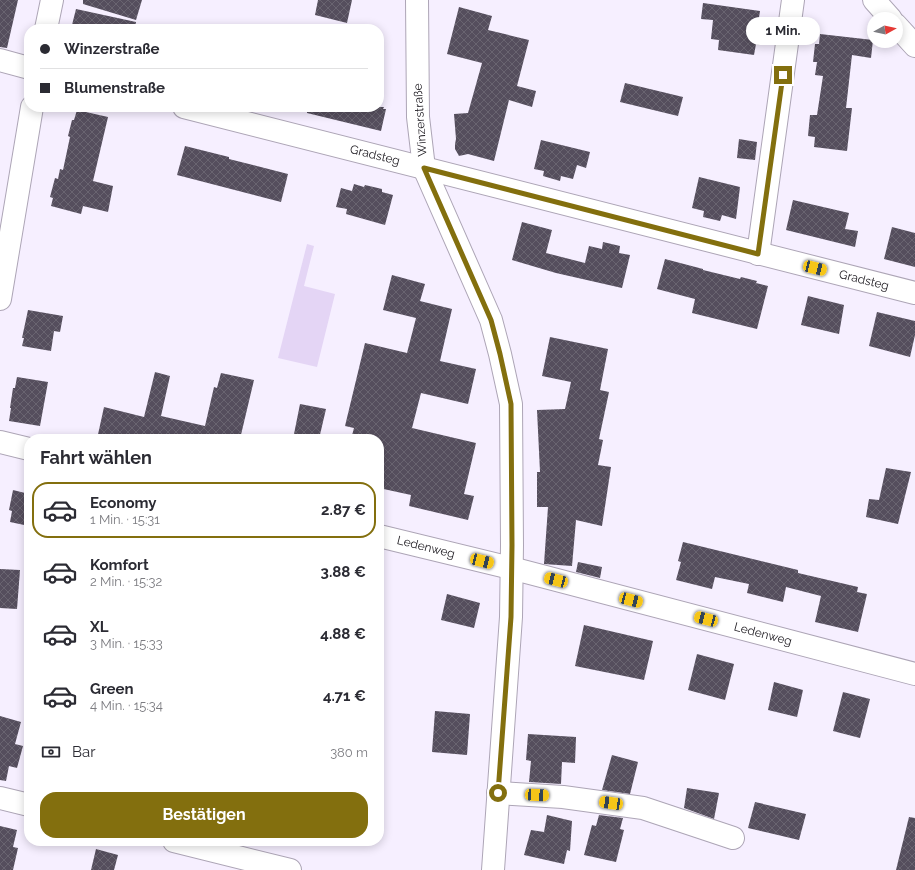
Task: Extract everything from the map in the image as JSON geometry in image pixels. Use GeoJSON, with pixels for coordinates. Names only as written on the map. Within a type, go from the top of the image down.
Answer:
{"type":"FeatureCollection","features":[{"type":"Feature","properties":{"kind":"street"},"geometry":{"type":"LineString","coordinates":[[47,24],[52,0]]}},
{"type":"Feature","properties":{"kind":"street","name":"Winzerstraße"},"geometry":{"type":"LineString","coordinates":[[417,0],[418,117],[424,168],[491,320],[508,386],[511,404],[511,617],[494,870]]}},
{"type":"Feature","properties":{"kind":"street"},"geometry":{"type":"LineString","coordinates":[[758,254],[793,0]]}},
{"type":"Feature","properties":{"kind":"street"},"geometry":{"type":"LineString","coordinates":[[874,0],[885,12]]}},
{"type":"Feature","properties":{"kind":"street"},"geometry":{"type":"LineString","coordinates":[[903,33],[915,46]]}},
{"type":"Feature","properties":{"kind":"street"},"geometry":{"type":"LineString","coordinates":[[0,60],[24,67]]}},
{"type":"Feature","properties":{"kind":"street"},"geometry":{"type":"LineString","coordinates":[[0,299],[31,112]]}},
{"type":"Feature","properties":{"kind":"street","name":"Gradsteg"},"geometry":{"type":"LineString","coordinates":[[204,112],[915,293]]}},
{"type":"Feature","properties":{"kind":"street"},"geometry":{"type":"LineString","coordinates":[[0,442],[24,448]]}},
{"type":"Feature","properties":{"kind":"street","name":"Ledenweg"},"geometry":{"type":"LineString","coordinates":[[384,537],[511,568],[915,674]]}},
{"type":"Feature","properties":{"kind":"street"},"geometry":{"type":"LineString","coordinates":[[498,793],[563,797],[643,808],[733,838]]}},
{"type":"Feature","properties":{"kind":"street"},"geometry":{"type":"LineString","coordinates":[[0,798],[24,804]]}},
{"type":"Feature","properties":{"kind":"street"},"geometry":{"type":"LineString","coordinates":[[194,846],[290,870]]}},
{"type":"Feature","properties":{"kind":"shaded area"},"geometry":{"type":"Polygon","coordinates":[[[307,244],[314,246],[304,286],[335,294],[317,367],[278,358],[307,244]]]}},
{"type":"Feature","properties":{"kind":"building"},"geometry":{"type":"Polygon","coordinates":[[[0,0],[18,0],[7,48],[0,47],[0,0]]]}},
{"type":"Feature","properties":{"kind":"building"},"geometry":{"type":"Polygon","coordinates":[[[83,0],[142,0],[136,20],[83,4],[83,0]]]}},
{"type":"Feature","properties":{"kind":"building"},"geometry":{"type":"Polygon","coordinates":[[[318,0],[352,0],[347,23],[315,15],[318,0]]]}},
{"type":"Feature","properties":{"kind":"building"},"geometry":{"type":"Polygon","coordinates":[[[703,3],[760,11],[758,24],[762,24],[760,45],[756,44],[754,55],[718,50],[719,40],[711,39],[713,20],[701,19],[703,3]]]}},
{"type":"Feature","properties":{"kind":"building"},"geometry":{"type":"Polygon","coordinates":[[[459,7],[492,16],[488,30],[529,40],[517,86],[536,91],[532,107],[509,100],[494,161],[468,154],[459,156],[455,149],[456,139],[454,114],[468,113],[482,63],[447,54],[459,7]]]}},
{"type":"Feature","properties":{"kind":"building"},"geometry":{"type":"Polygon","coordinates":[[[76,9],[136,22],[136,24],[72,24],[76,9]]]}},
{"type":"Feature","properties":{"kind":"building"},"geometry":{"type":"Polygon","coordinates":[[[820,34],[867,39],[867,48],[872,48],[871,58],[852,55],[846,108],[852,108],[847,151],[814,147],[815,137],[808,136],[810,115],[817,115],[823,76],[815,75],[817,62],[813,62],[815,44],[819,44],[820,34]]]}},
{"type":"Feature","properties":{"kind":"building"},"geometry":{"type":"Polygon","coordinates":[[[625,83],[683,97],[678,116],[620,102],[625,83]]]}},
{"type":"Feature","properties":{"kind":"building"},"geometry":{"type":"Polygon","coordinates":[[[384,109],[386,109],[381,131],[307,113],[384,112],[384,109]]]}},
{"type":"Feature","properties":{"kind":"building"},"geometry":{"type":"Polygon","coordinates":[[[76,112],[86,112],[108,117],[93,181],[113,186],[108,212],[83,206],[81,214],[51,206],[53,198],[50,197],[55,178],[58,179],[60,169],[63,170],[70,137],[68,136],[72,120],[74,120],[76,112]]]}},
{"type":"Feature","properties":{"kind":"building"},"geometry":{"type":"Polygon","coordinates":[[[739,139],[757,142],[755,160],[737,158],[739,139]]]}},
{"type":"Feature","properties":{"kind":"building"},"geometry":{"type":"Polygon","coordinates":[[[541,140],[590,152],[586,168],[577,165],[573,179],[561,176],[560,181],[543,176],[544,171],[534,169],[541,140]]]}},
{"type":"Feature","properties":{"kind":"building"},"geometry":{"type":"Polygon","coordinates":[[[185,146],[288,174],[281,202],[177,175],[185,146]]]}},
{"type":"Feature","properties":{"kind":"building"},"geometry":{"type":"Polygon","coordinates":[[[699,177],[740,187],[736,219],[722,215],[720,221],[703,217],[704,211],[692,208],[699,177]]]}},
{"type":"Feature","properties":{"kind":"building"},"geometry":{"type":"Polygon","coordinates":[[[354,184],[382,189],[382,192],[393,195],[385,225],[346,214],[347,209],[336,207],[341,188],[352,191],[354,184]]]}},
{"type":"Feature","properties":{"kind":"building"},"geometry":{"type":"Polygon","coordinates":[[[793,200],[849,213],[845,229],[858,231],[855,247],[786,230],[793,200]]]}},
{"type":"Feature","properties":{"kind":"building"},"geometry":{"type":"Polygon","coordinates":[[[522,222],[552,230],[546,253],[585,263],[589,246],[602,249],[603,242],[620,246],[619,253],[630,255],[622,288],[556,273],[512,260],[522,222]]]}},
{"type":"Feature","properties":{"kind":"building"},"geometry":{"type":"Polygon","coordinates":[[[892,227],[915,233],[915,267],[884,259],[892,227]]]}},
{"type":"Feature","properties":{"kind":"building"},"geometry":{"type":"Polygon","coordinates":[[[665,259],[740,279],[741,277],[757,281],[756,283],[768,286],[757,329],[692,313],[695,299],[657,289],[665,259]]]}},
{"type":"Feature","properties":{"kind":"building"},"geometry":{"type":"Polygon","coordinates":[[[392,275],[425,284],[420,301],[452,309],[440,361],[476,369],[468,404],[421,393],[412,428],[476,443],[464,494],[474,496],[468,520],[409,506],[411,495],[384,489],[384,434],[352,434],[354,428],[345,426],[365,343],[407,353],[416,318],[383,310],[392,275]]]}},
{"type":"Feature","properties":{"kind":"building"},"geometry":{"type":"Polygon","coordinates":[[[808,296],[844,305],[839,334],[801,325],[808,296]]]}},
{"type":"Feature","properties":{"kind":"building"},"geometry":{"type":"Polygon","coordinates":[[[28,310],[63,316],[60,332],[54,331],[51,351],[22,346],[24,338],[22,338],[28,310]]]}},
{"type":"Feature","properties":{"kind":"building"},"geometry":{"type":"Polygon","coordinates":[[[877,312],[915,321],[915,335],[910,357],[869,346],[877,312]]]}},
{"type":"Feature","properties":{"kind":"building"},"geometry":{"type":"Polygon","coordinates":[[[550,337],[608,349],[600,390],[609,392],[599,439],[603,440],[598,465],[611,467],[602,526],[576,520],[572,566],[544,564],[548,507],[537,507],[537,472],[540,472],[537,410],[565,409],[571,382],[542,376],[550,337]]]}},
{"type":"Feature","properties":{"kind":"building"},"geometry":{"type":"Polygon","coordinates":[[[155,372],[170,376],[161,416],[205,426],[214,387],[217,388],[221,373],[254,380],[241,434],[98,434],[104,407],[144,417],[155,372]]]}},
{"type":"Feature","properties":{"kind":"building"},"geometry":{"type":"Polygon","coordinates":[[[17,377],[48,382],[40,426],[9,421],[13,388],[15,388],[17,377]]]}},
{"type":"Feature","properties":{"kind":"building"},"geometry":{"type":"Polygon","coordinates":[[[300,404],[326,409],[320,434],[294,434],[300,404]]]}},
{"type":"Feature","properties":{"kind":"building"},"geometry":{"type":"Polygon","coordinates":[[[886,468],[911,472],[898,524],[866,517],[869,499],[879,500],[886,468]]]}},
{"type":"Feature","properties":{"kind":"building"},"geometry":{"type":"Polygon","coordinates":[[[13,490],[24,493],[24,525],[10,522],[12,511],[9,510],[13,490]]]}},
{"type":"Feature","properties":{"kind":"building"},"geometry":{"type":"Polygon","coordinates":[[[683,542],[798,570],[798,573],[858,587],[857,592],[867,594],[858,632],[815,622],[821,596],[786,587],[783,602],[747,593],[749,584],[715,577],[712,589],[676,580],[681,562],[678,561],[683,542]]]}},
{"type":"Feature","properties":{"kind":"building"},"geometry":{"type":"Polygon","coordinates":[[[578,562],[602,567],[600,578],[576,572],[578,562]]]}},
{"type":"Feature","properties":{"kind":"building"},"geometry":{"type":"Polygon","coordinates":[[[0,569],[20,570],[17,609],[0,608],[0,569]]]}},
{"type":"Feature","properties":{"kind":"building"},"geometry":{"type":"Polygon","coordinates":[[[447,594],[480,603],[474,628],[441,620],[447,594]]]}},
{"type":"Feature","properties":{"kind":"building"},"geometry":{"type":"Polygon","coordinates":[[[584,625],[653,641],[644,680],[575,666],[584,625]]]}},
{"type":"Feature","properties":{"kind":"building"},"geometry":{"type":"Polygon","coordinates":[[[697,654],[734,664],[725,700],[688,690],[697,654]]]}},
{"type":"Feature","properties":{"kind":"building"},"geometry":{"type":"Polygon","coordinates":[[[774,682],[803,690],[797,717],[768,710],[774,682]]]}},
{"type":"Feature","properties":{"kind":"building"},"geometry":{"type":"Polygon","coordinates":[[[843,692],[870,699],[860,738],[833,731],[843,692]]]}},
{"type":"Feature","properties":{"kind":"building"},"geometry":{"type":"Polygon","coordinates":[[[435,711],[470,714],[467,755],[432,752],[435,711]]]}},
{"type":"Feature","properties":{"kind":"building"},"geometry":{"type":"Polygon","coordinates":[[[0,716],[21,722],[15,744],[23,746],[17,768],[9,766],[6,781],[0,780],[0,716]]]}},
{"type":"Feature","properties":{"kind":"building"},"geometry":{"type":"Polygon","coordinates":[[[528,734],[576,737],[575,763],[562,762],[561,784],[529,782],[531,761],[526,760],[528,734]]]}},
{"type":"Feature","properties":{"kind":"building"},"geometry":{"type":"Polygon","coordinates":[[[612,755],[638,762],[630,794],[602,790],[612,755]]]}},
{"type":"Feature","properties":{"kind":"building"},"geometry":{"type":"Polygon","coordinates":[[[687,788],[719,793],[714,819],[684,808],[687,788]]]}},
{"type":"Feature","properties":{"kind":"building"},"geometry":{"type":"Polygon","coordinates":[[[755,802],[806,814],[799,840],[748,828],[755,802]]]}},
{"type":"Feature","properties":{"kind":"building"},"geometry":{"type":"Polygon","coordinates":[[[547,815],[572,821],[570,851],[567,850],[564,864],[524,855],[531,830],[544,832],[547,815]]]}},
{"type":"Feature","properties":{"kind":"building"},"geometry":{"type":"Polygon","coordinates":[[[599,815],[623,818],[620,829],[624,830],[616,862],[584,855],[592,825],[596,826],[599,815]]]}},
{"type":"Feature","properties":{"kind":"building"},"geometry":{"type":"Polygon","coordinates":[[[909,817],[915,818],[915,870],[896,870],[909,817]]]}},
{"type":"Feature","properties":{"kind":"building"},"geometry":{"type":"Polygon","coordinates":[[[0,826],[17,830],[13,847],[18,848],[13,870],[0,870],[0,826]]]}},
{"type":"Feature","properties":{"kind":"building"},"geometry":{"type":"Polygon","coordinates":[[[96,849],[118,855],[114,870],[91,870],[96,849]]]}},
{"type":"Feature","properties":{"kind":"route"},"geometry":{"type":"LineString","coordinates":[[498,793],[511,617],[511,404],[508,386],[491,320],[424,168],[758,254],[783,75]]}}]}
